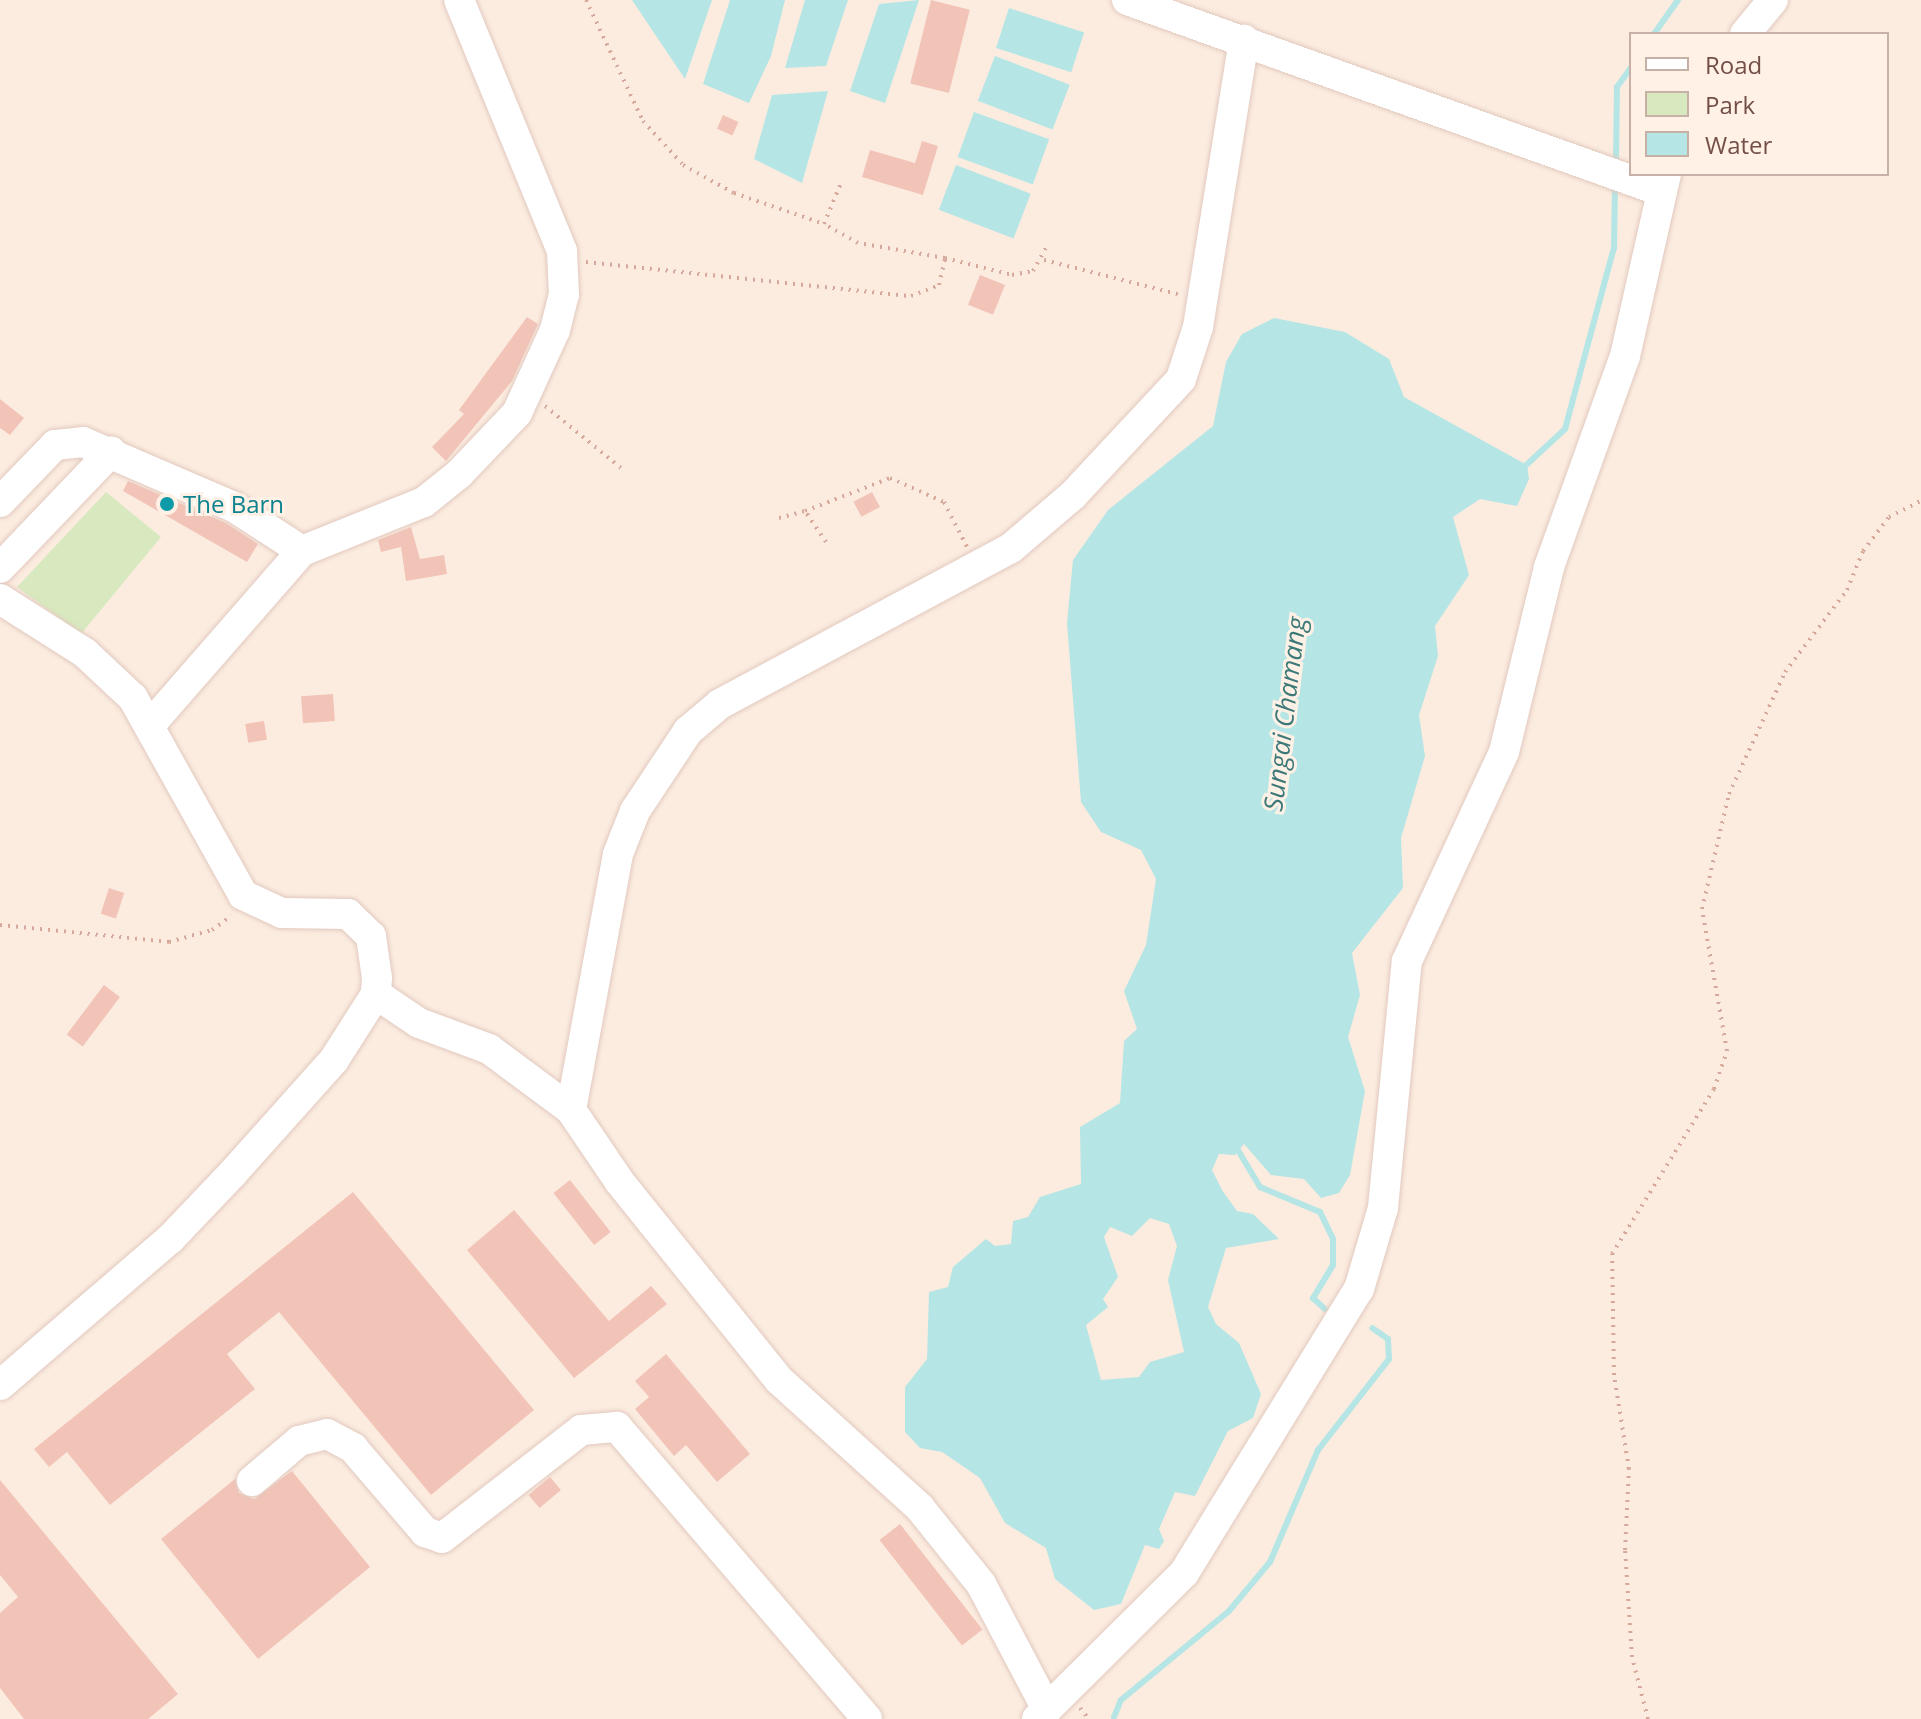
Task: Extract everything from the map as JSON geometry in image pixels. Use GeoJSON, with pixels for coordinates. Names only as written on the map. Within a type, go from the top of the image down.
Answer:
{"type":"FeatureCollection","features":[{"type":"Feature","properties":{"kind":"street"},"geometry":{"type":"LineString","coordinates":[[151,724],[302,551],[441,490],[505,426],[528,391],[560,311],[563,260],[459,0]]}},
{"type":"Feature","properties":{"kind":"street"},"geometry":{"type":"LineString","coordinates":[[1127,0],[1593,164],[1629,173]]}},
{"type":"Feature","properties":{"kind":"street"},"geometry":{"type":"LineString","coordinates":[[1747,32],[1773,0]]}},
{"type":"Feature","properties":{"kind":"street"},"geometry":{"type":"LineString","coordinates":[[571,1110],[618,854],[635,811],[688,731],[732,697],[978,569],[1042,524],[1172,392],[1189,362],[1203,301],[1244,40]]}},
{"type":"Feature","properties":{"kind":"street"},"geometry":{"type":"LineString","coordinates":[[376,994],[419,1023],[489,1049],[571,1110],[619,1181],[779,1380],[920,1508],[981,1584],[1042,1714],[1184,1573],[1359,1289],[1383,1208],[1407,961],[1498,771],[1549,567],[1625,356],[1663,182],[1640,176]]}},
{"type":"Feature","properties":{"kind":"street"},"geometry":{"type":"LineString","coordinates":[[0,502],[55,445],[83,442],[234,507],[302,551]]}},
{"type":"Feature","properties":{"kind":"street"},"geometry":{"type":"LineString","coordinates":[[0,568],[111,452]]}},
{"type":"Feature","properties":{"kind":"street"},"geometry":{"type":"LineString","coordinates":[[0,599],[85,653],[151,724],[251,899],[282,913],[328,908],[360,922],[377,951],[376,994],[334,1060],[170,1239],[0,1385]]}},
{"type":"Feature","properties":{"kind":"street"},"geometry":{"type":"LineString","coordinates":[[252,1481],[299,1441],[327,1434],[353,1448],[425,1532],[442,1538],[581,1430],[617,1427],[867,1719]]}},
{"type":"Feature","properties":{"kind":"path"},"geometry":{"type":"LineString","coordinates":[[586,0],[643,121],[683,165],[734,193],[824,224],[858,243],[945,258],[1012,275],[1044,260],[1203,301]]}},
{"type":"Feature","properties":{"kind":"path"},"geometry":{"type":"LineString","coordinates":[[824,224],[841,183]]}},
{"type":"Feature","properties":{"kind":"path"},"geometry":{"type":"LineString","coordinates":[[1044,260],[1047,246]]}},
{"type":"Feature","properties":{"kind":"path"},"geometry":{"type":"LineString","coordinates":[[563,260],[911,296],[939,285],[945,258]]}},
{"type":"Feature","properties":{"kind":"path"},"geometry":{"type":"LineString","coordinates":[[528,391],[626,472]]}},
{"type":"Feature","properties":{"kind":"path"},"geometry":{"type":"LineString","coordinates":[[779,518],[890,478],[944,502],[978,569]]}},
{"type":"Feature","properties":{"kind":"path"},"geometry":{"type":"LineString","coordinates":[[1648,1719],[1632,1657],[1625,1550],[1629,1469],[1614,1375],[1612,1254],[1714,1089],[1727,1051],[1702,909],[1729,794],[1785,672],[1847,590],[1863,551],[1889,517],[1921,501]]}},
{"type":"Feature","properties":{"kind":"path"},"geometry":{"type":"LineString","coordinates":[[805,511],[826,542]]}},
{"type":"Feature","properties":{"kind":"path"},"geometry":{"type":"LineString","coordinates":[[0,925],[169,942],[212,930],[251,899]]}},
{"type":"Feature","properties":{"kind":"green space"},"geometry":{"type":"Polygon","coordinates":[[[106,492],[161,537],[81,634],[17,587],[106,492]]]}},
{"type":"Feature","properties":{"kind":"water"},"geometry":{"type":"Polygon","coordinates":[[[632,0],[712,0],[685,79],[632,0]]]}},
{"type":"Feature","properties":{"kind":"water"},"geometry":{"type":"Polygon","coordinates":[[[730,0],[785,0],[771,56],[749,103],[703,84],[730,0]]]}},
{"type":"Feature","properties":{"kind":"water"},"geometry":{"type":"Polygon","coordinates":[[[805,0],[848,0],[826,66],[785,68],[805,0]]]}},
{"type":"Feature","properties":{"kind":"water"},"geometry":{"type":"Polygon","coordinates":[[[919,0],[885,103],[850,91],[879,4],[919,0]]]}},
{"type":"Feature","properties":{"kind":"water"},"geometry":{"type":"Polygon","coordinates":[[[1009,8],[1084,32],[1071,72],[996,48],[1009,8]]]}},
{"type":"Feature","properties":{"kind":"water"},"geometry":{"type":"Polygon","coordinates":[[[995,56],[1070,85],[1052,129],[978,101],[995,56]]]}},
{"type":"Feature","properties":{"kind":"water"},"geometry":{"type":"Polygon","coordinates":[[[828,91],[802,183],[754,159],[772,95],[828,91]]]}},
{"type":"Feature","properties":{"kind":"water"},"geometry":{"type":"Polygon","coordinates":[[[974,112],[1049,139],[1033,184],[958,157],[974,112]]]}},
{"type":"Feature","properties":{"kind":"water"},"geometry":{"type":"Polygon","coordinates":[[[956,165],[1031,194],[1013,238],[939,210],[956,165]]]}},
{"type":"Feature","properties":{"kind":"water"},"geometry":{"type":"Polygon","coordinates":[[[1274,318],[1345,332],[1389,359],[1404,397],[1527,465],[1529,479],[1517,506],[1480,499],[1453,517],[1469,575],[1435,626],[1438,656],[1419,715],[1425,756],[1401,838],[1403,888],[1352,953],[1360,995],[1348,1037],[1365,1091],[1350,1175],[1339,1193],[1321,1198],[1304,1179],[1271,1175],[1244,1144],[1235,1155],[1219,1154],[1212,1170],[1222,1190],[1237,1211],[1253,1214],[1279,1239],[1226,1248],[1208,1307],[1216,1324],[1239,1343],[1261,1394],[1253,1418],[1228,1431],[1195,1496],[1175,1492],[1159,1529],[1164,1541],[1159,1549],[1145,1545],[1121,1604],[1094,1610],[1055,1579],[1046,1548],[1005,1523],[980,1478],[942,1452],[920,1448],[905,1432],[905,1387],[927,1359],[929,1292],[948,1287],[953,1267],[986,1239],[995,1246],[1011,1244],[1013,1221],[1028,1217],[1040,1197],[1081,1184],[1080,1127],[1120,1103],[1124,1041],[1137,1029],[1124,991],[1146,945],[1156,879],[1141,850],[1101,832],[1081,802],[1067,623],[1073,560],[1108,510],[1213,426],[1226,362],[1242,334],[1274,318]],[[1150,1218],[1132,1236],[1110,1227],[1104,1237],[1118,1277],[1103,1299],[1108,1307],[1086,1325],[1101,1380],[1139,1377],[1150,1362],[1184,1352],[1168,1280],[1177,1246],[1169,1224],[1150,1218]]]}},
{"type":"Feature","properties":{"kind":"building"},"geometry":{"type":"Polygon","coordinates":[[[931,0],[970,10],[949,93],[910,83],[931,0]]]}},
{"type":"Feature","properties":{"kind":"building"},"geometry":{"type":"Polygon","coordinates":[[[723,115],[739,122],[732,136],[717,129],[723,115]]]}},
{"type":"Feature","properties":{"kind":"building"},"geometry":{"type":"Polygon","coordinates":[[[922,141],[938,146],[923,195],[862,177],[870,150],[915,163],[922,141]]]}},
{"type":"Feature","properties":{"kind":"building"},"geometry":{"type":"Polygon","coordinates":[[[980,275],[1005,285],[993,315],[968,305],[980,275]]]}},
{"type":"Feature","properties":{"kind":"building"},"geometry":{"type":"Polygon","coordinates":[[[527,317],[538,324],[512,381],[446,461],[432,447],[464,414],[459,410],[527,317]]]}},
{"type":"Feature","properties":{"kind":"building"},"geometry":{"type":"Polygon","coordinates":[[[0,399],[24,418],[10,435],[0,428],[0,399]]]}},
{"type":"Feature","properties":{"kind":"building"},"geometry":{"type":"Polygon","coordinates":[[[128,481],[226,523],[258,544],[247,562],[123,491],[128,481]]]}},
{"type":"Feature","properties":{"kind":"building"},"geometry":{"type":"Polygon","coordinates":[[[872,492],[880,507],[861,517],[853,502],[872,492]]]}},
{"type":"Feature","properties":{"kind":"building"},"geometry":{"type":"Polygon","coordinates":[[[411,527],[420,559],[444,555],[447,574],[406,581],[401,547],[381,552],[378,540],[411,527]]]}},
{"type":"Feature","properties":{"kind":"building"},"geometry":{"type":"Polygon","coordinates":[[[333,694],[335,721],[303,723],[301,696],[333,694]]]}},
{"type":"Feature","properties":{"kind":"building"},"geometry":{"type":"Polygon","coordinates":[[[264,721],[267,740],[248,743],[245,724],[264,721]]]}},
{"type":"Feature","properties":{"kind":"building"},"geometry":{"type":"Polygon","coordinates":[[[109,888],[124,893],[116,919],[101,914],[109,888]]]}},
{"type":"Feature","properties":{"kind":"building"},"geometry":{"type":"Polygon","coordinates":[[[104,985],[120,997],[83,1047],[67,1035],[104,985]]]}},
{"type":"Feature","properties":{"kind":"building"},"geometry":{"type":"Polygon","coordinates":[[[570,1180],[611,1232],[594,1245],[553,1193],[570,1180]]]}},
{"type":"Feature","properties":{"kind":"building"},"geometry":{"type":"Polygon","coordinates":[[[353,1192],[534,1410],[431,1495],[279,1312],[227,1354],[255,1389],[110,1505],[67,1452],[49,1467],[34,1449],[353,1192]]]}},
{"type":"Feature","properties":{"kind":"building"},"geometry":{"type":"Polygon","coordinates":[[[514,1210],[609,1321],[651,1286],[667,1304],[574,1378],[467,1250],[514,1210]]]}},
{"type":"Feature","properties":{"kind":"building"},"geometry":{"type":"Polygon","coordinates":[[[666,1354],[750,1454],[717,1482],[686,1445],[674,1456],[635,1409],[649,1397],[635,1381],[666,1354]]]}},
{"type":"Feature","properties":{"kind":"building"},"geometry":{"type":"Polygon","coordinates":[[[292,1471],[370,1567],[258,1659],[161,1539],[235,1479],[239,1493],[254,1499],[292,1471]]]}},
{"type":"Feature","properties":{"kind":"building"},"geometry":{"type":"Polygon","coordinates":[[[550,1477],[561,1490],[539,1508],[529,1495],[550,1477]]]}},
{"type":"Feature","properties":{"kind":"building"},"geometry":{"type":"Polygon","coordinates":[[[0,1480],[178,1694],[148,1719],[24,1719],[0,1688],[0,1613],[18,1597],[0,1575],[0,1480]]]}},
{"type":"Feature","properties":{"kind":"building"},"geometry":{"type":"Polygon","coordinates":[[[900,1524],[982,1630],[962,1646],[880,1540],[900,1524]]]}},
{"type":"Feature","properties":{"kind":"waterway","name":"Sungai Chamang"},"geometry":{"type":"LineString","coordinates":[[1655,32],[1678,0]]}},
{"type":"Feature","properties":{"kind":"waterway","name":"Sungai Chamang"},"geometry":{"type":"LineString","coordinates":[[1616,164],[1617,87],[1629,71]]}},
{"type":"Feature","properties":{"kind":"waterway","name":"Sungai Chamang"},"geometry":{"type":"LineString","coordinates":[[1524,467],[1565,429],[1614,248],[1615,183]]}},
{"type":"Feature","properties":{"kind":"waterway","name":"Sungai Chamang"},"geometry":{"type":"LineString","coordinates":[[1236,1147],[1260,1187],[1320,1212],[1333,1239],[1333,1265],[1313,1298],[1325,1309]]}},
{"type":"Feature","properties":{"kind":"waterway","name":"Sungai Chamang"},"geometry":{"type":"LineString","coordinates":[[1114,1717],[1121,1700],[1229,1611],[1270,1562],[1318,1450],[1389,1359],[1388,1339],[1372,1328]]}},
{"type":"Feature","properties":{"kind":"place","name":"The Barn"},"geometry":{"type":"Point","coordinates":[167,504]}}]}
